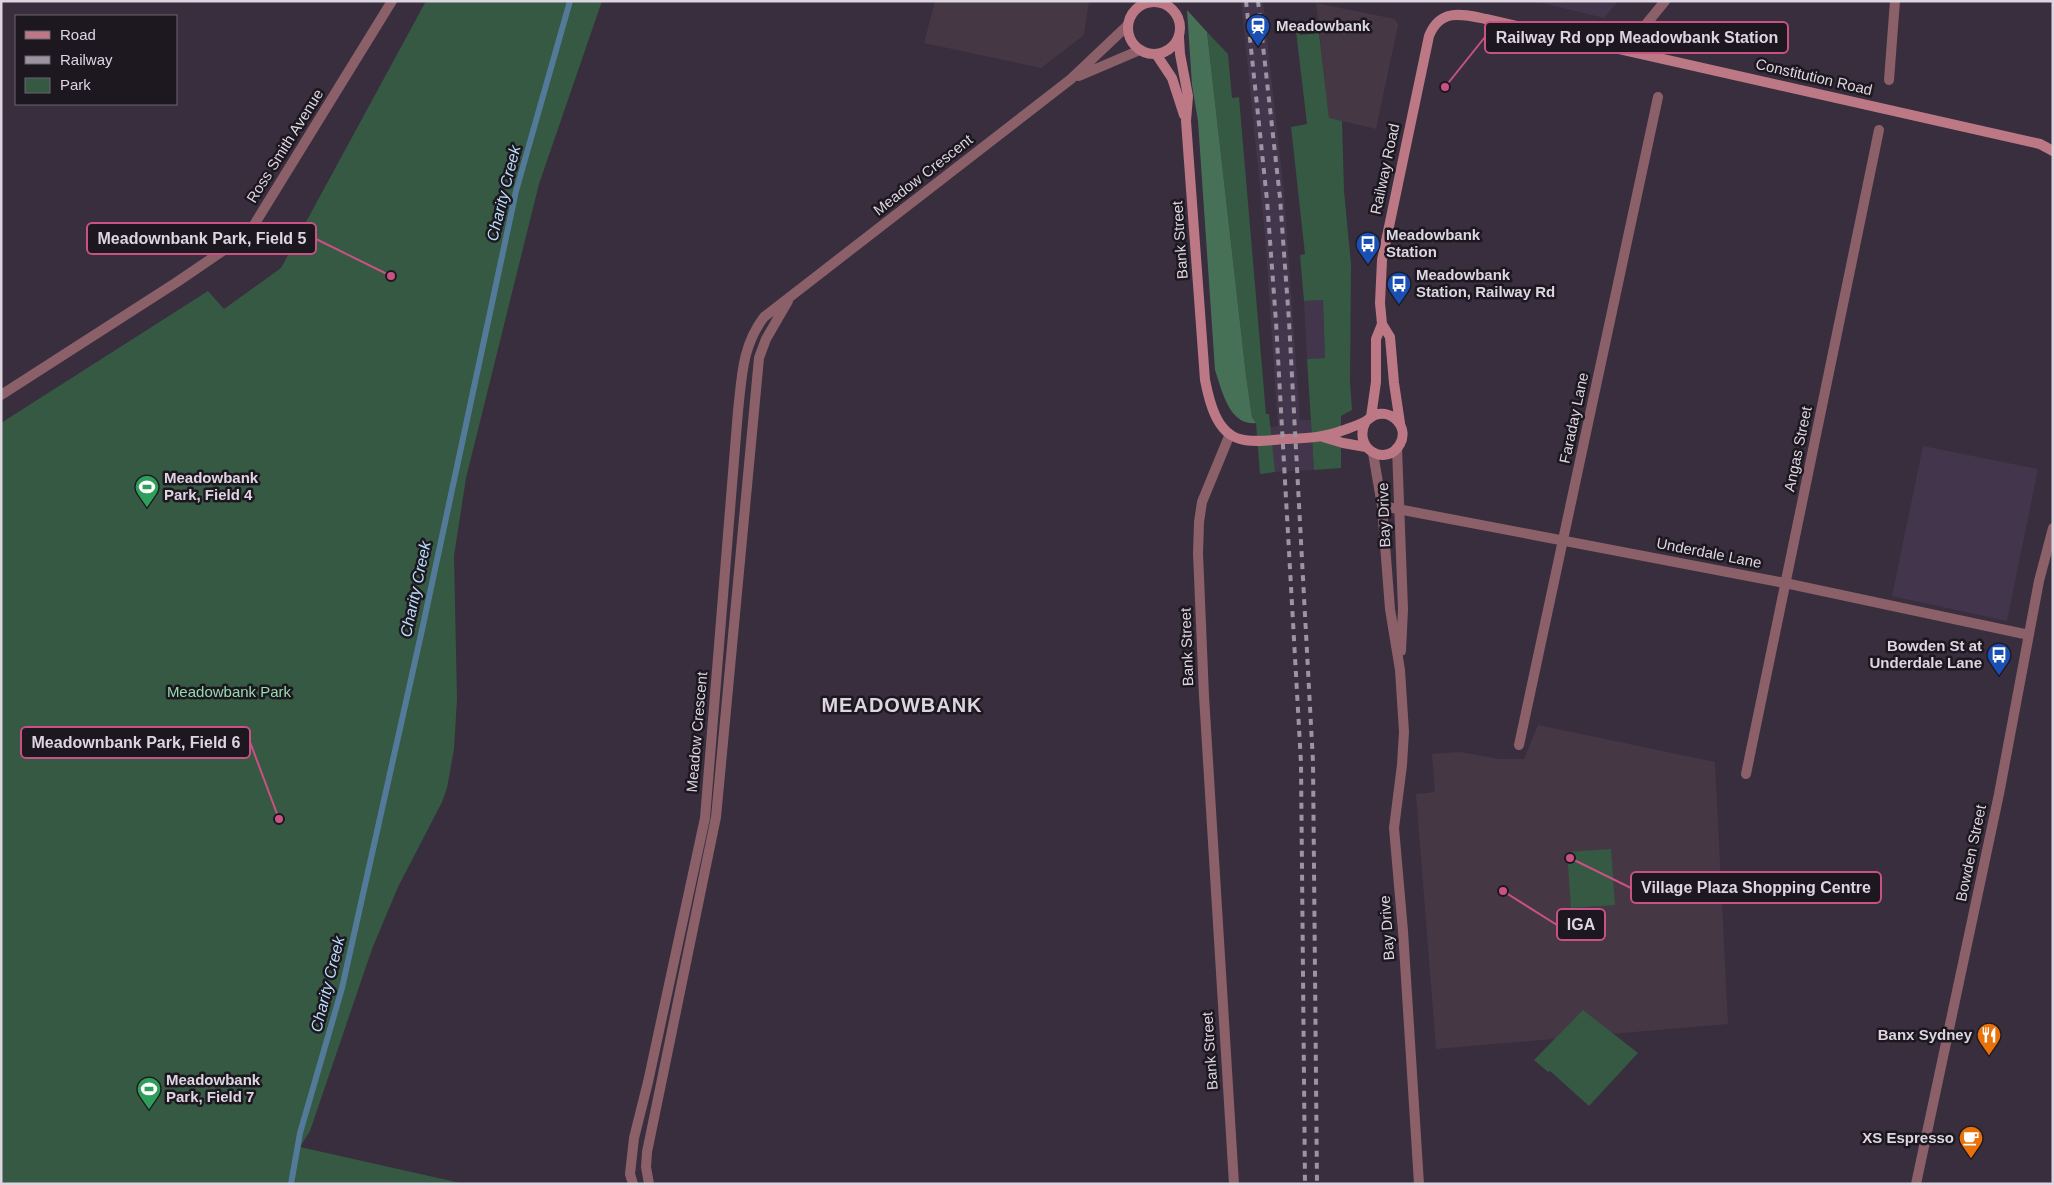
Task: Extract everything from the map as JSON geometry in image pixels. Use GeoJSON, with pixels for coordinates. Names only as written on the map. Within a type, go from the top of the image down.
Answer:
{"type":"FeatureCollection","features":[{"type":"Feature","properties":{"kind":"main road"},"geometry":{"type":"LineString","coordinates":[[1150,2],[1164,3],[1177,14],[1180,21],[1179,37],[1170,49],[1156,54],[1140,50],[1131,41],[1128,25],[1133,6],[1142,6],[1150,2]]}},
{"type":"Feature","properties":{"kind":"main road","name":"Constitution Road"},"geometry":{"type":"LineString","coordinates":[[1436,23],[1450,15],[1469,15],[2040,144],[2053,151]]}},
{"type":"Feature","properties":{"kind":"main road","name":"Railway Road"},"geometry":{"type":"LineString","coordinates":[[1368,419],[1375,386],[1376,339],[1382,324],[1380,280],[1384,246],[1429,36],[1436,23]]}},
{"type":"Feature","properties":{"kind":"main road","name":"Bank Street"},"geometry":{"type":"LineString","coordinates":[[1179,37],[1180,54],[1188,96],[1186,121],[1205,380],[1216,416],[1230,434]]}},
{"type":"Feature","properties":{"kind":"main road","name":"Bank Street"},"geometry":{"type":"LineString","coordinates":[[1156,54],[1172,78],[1186,121]]}},
{"type":"Feature","properties":{"kind":"main road","name":"Constitution Road"},"geometry":{"type":"LineString","coordinates":[[2040,144],[2053,142]]}},
{"type":"Feature","properties":{"kind":"main road","name":"Railway Road"},"geometry":{"type":"LineString","coordinates":[[1382,324],[1390,337],[1400,423]]}},
{"type":"Feature","properties":{"kind":"main road"},"geometry":{"type":"LineString","coordinates":[[1230,434],[1237,439],[1255,441],[1323,437],[1342,431],[1376,414],[1389,415],[1400,423],[1403,436],[1397,448],[1385,455],[1323,437]]}},
{"type":"Feature","properties":{"kind":"main road"},"geometry":{"type":"LineString","coordinates":[[1368,419],[1361,432],[1369,450]]}},
{"type":"Feature","properties":{"kind":"street","name":"Ross Smith Avenue"},"geometry":{"type":"LineString","coordinates":[[1,395],[177,282],[249,233],[392,1]]}},
{"type":"Feature","properties":{"kind":"street"},"geometry":{"type":"LineString","coordinates":[[1625,50],[1665,1]]}},
{"type":"Feature","properties":{"kind":"street"},"geometry":{"type":"LineString","coordinates":[[1889,80],[1895,1]]}},
{"type":"Feature","properties":{"kind":"street","name":"Meadow Crescent"},"geometry":{"type":"LineString","coordinates":[[633,1184],[630,1174],[634,1138],[648,1082],[704,818],[738,411],[745,357],[751,337],[764,317],[1071,79],[1128,25]]}},
{"type":"Feature","properties":{"kind":"street","name":"Meadow Crescent"},"geometry":{"type":"LineString","coordinates":[[1071,79],[1140,50]]}},
{"type":"Feature","properties":{"kind":"street","name":"Faraday Lane"},"geometry":{"type":"LineString","coordinates":[[1519,746],[1658,97]]}},
{"type":"Feature","properties":{"kind":"street","name":"Angas Street"},"geometry":{"type":"LineString","coordinates":[[1746,774],[1879,130]]}},
{"type":"Feature","properties":{"kind":"street","name":"Meadow Crescent"},"geometry":{"type":"LineString","coordinates":[[648,1184],[647,1152],[716,817],[759,358],[766,339],[792,294]]}},
{"type":"Feature","properties":{"kind":"street","name":"Bank Street"},"geometry":{"type":"LineString","coordinates":[[1230,434],[1202,502],[1198,553],[1204,696],[1234,1184]]}},
{"type":"Feature","properties":{"kind":"street","name":"Bay Drive"},"geometry":{"type":"LineString","coordinates":[[1397,448],[1403,609],[1400,670]]}},
{"type":"Feature","properties":{"kind":"street","name":"Bay Drive"},"geometry":{"type":"LineString","coordinates":[[1369,450],[1382,506],[1390,609],[1400,670],[1404,732],[1394,828],[1403,931],[1419,1184]]}},
{"type":"Feature","properties":{"kind":"street","name":"Underdale Lane"},"geometry":{"type":"LineString","coordinates":[[1382,506],[1785,584],[2028,635]]}},
{"type":"Feature","properties":{"kind":"street","name":"Bowden Street"},"geometry":{"type":"LineString","coordinates":[[1916,1184],[1999,794],[2028,635],[2053,528]]}},
{"type":"Feature","properties":{"kind":"shaded area"},"geometry":{"type":"Polygon","coordinates":[[[935,1],[1089,1],[1084,35],[1041,68],[924,43],[935,1]]]}},
{"type":"Feature","properties":{"kind":"shaded area"},"geometry":{"type":"Polygon","coordinates":[[[1241,1],[1263,1],[1284,194],[1300,420],[1311,420],[1314,470],[1275,472],[1269,427],[1278,426],[1265,235],[1241,1]]]}},
{"type":"Feature","properties":{"kind":"shaded area"},"geometry":{"type":"Polygon","coordinates":[[[1534,1],[1618,1],[1604,18],[1534,1]]]}},
{"type":"Feature","properties":{"kind":"shaded area"},"geometry":{"type":"Polygon","coordinates":[[[1316,3],[1395,19],[1398,25],[1376,129],[1329,118],[1316,3]]]}},
{"type":"Feature","properties":{"kind":"shaded area"},"geometry":{"type":"Polygon","coordinates":[[[1323,300],[1325,358],[1307,359],[1304,301],[1323,300]]]}},
{"type":"Feature","properties":{"kind":"shaded area"},"geometry":{"type":"Polygon","coordinates":[[[1923,446],[2038,469],[2007,621],[1892,596],[1923,446]]]}},
{"type":"Feature","properties":{"kind":"shaded area"},"geometry":{"type":"Polygon","coordinates":[[[1538,725],[1715,762],[1728,1024],[1436,1049],[1416,794],[1435,792],[1432,754],[1460,752],[1500,759],[1524,759],[1538,725]]]}},
{"type":"Feature","properties":{"kind":"green space","name":"Meadowbank Park"},"geometry":{"type":"Polygon","coordinates":[[[426,1],[602,1],[539,184],[466,478],[454,556],[457,699],[454,749],[447,788],[442,802],[398,887],[372,949],[310,1131],[300,1147],[465,1184],[1,1184],[1,423],[208,291],[224,309],[281,268],[426,1]]]}},
{"type":"Feature","properties":{"kind":"green space"},"geometry":{"type":"Polygon","coordinates":[[[1187,10],[1207,32],[1246,375],[1252,417],[1256,423],[1239,419],[1233,413],[1224,396],[1215,370],[1198,121],[1192,85],[1187,10]]]}},
{"type":"Feature","properties":{"kind":"green space"},"geometry":{"type":"Polygon","coordinates":[[[1299,30],[1300,35],[1319,33],[1329,118],[1342,121],[1344,191],[1351,264],[1350,382],[1352,410],[1341,416],[1341,468],[1314,470],[1307,359],[1325,358],[1323,300],[1304,301],[1300,255],[1305,254],[1291,127],[1307,124],[1296,31],[1299,30]]]}},
{"type":"Feature","properties":{"kind":"green space"},"geometry":{"type":"Polygon","coordinates":[[[1207,32],[1228,54],[1232,98],[1239,97],[1266,414],[1269,414],[1275,472],[1260,474],[1256,423],[1252,417],[1246,375],[1207,32]]]}},
{"type":"Feature","properties":{"kind":"green space"},"geometry":{"type":"Polygon","coordinates":[[[1611,849],[1615,905],[1571,908],[1567,852],[1611,849]]]}},
{"type":"Feature","properties":{"kind":"green space"},"geometry":{"type":"Polygon","coordinates":[[[1583,1010],[1638,1053],[1589,1106],[1550,1071],[1548,1072],[1534,1060],[1583,1010]]]}},
{"type":"Feature","properties":{"kind":"waterway","name":"Charity Creek"},"geometry":{"type":"LineString","coordinates":[[291,1184],[300,1133],[342,988],[422,630],[516,191],[570,1]]}},
{"type":"Feature","properties":{"kind":"railway"},"geometry":{"type":"LineString","coordinates":[[1246,1],[1267,200],[1276,322],[1301,763],[1305,1184]]}},
{"type":"Feature","properties":{"kind":"railway"},"geometry":{"type":"LineString","coordinates":[[1258,1],[1280,198],[1289,321],[1313,762],[1317,1184]]}},
{"type":"Feature","properties":{"kind":"place","name":"Meadowbank"},"geometry":{"type":"Point","coordinates":[1258,47]}},
{"type":"Feature","properties":{"kind":"place","name":"Railway Rd opp Meadowbank Station"},"geometry":{"type":"Point","coordinates":[1445,87]}},
{"type":"Feature","properties":{"kind":"place","name":"Meadowbank Station"},"geometry":{"type":"Point","coordinates":[1368,265]}},
{"type":"Feature","properties":{"kind":"place","name":"Meadownbank Park, Field 5"},"geometry":{"type":"Point","coordinates":[391,276]}},
{"type":"Feature","properties":{"kind":"place","name":"Meadowbank Station, Railway Rd"},"geometry":{"type":"Point","coordinates":[1399,305]}},
{"type":"Feature","properties":{"kind":"place","name":"Meadowbank Park, Field 4"},"geometry":{"type":"Point","coordinates":[147,508]}},
{"type":"Feature","properties":{"kind":"place","name":"Bowden St at Underdale Lane"},"geometry":{"type":"Point","coordinates":[1999,676]}},
{"type":"Feature","properties":{"kind":"place","name":"Meadownbank Park, Field 6"},"geometry":{"type":"Point","coordinates":[279,819]}},
{"type":"Feature","properties":{"kind":"place","name":"Village Plaza Shopping Centre"},"geometry":{"type":"Point","coordinates":[1570,858]}},
{"type":"Feature","properties":{"kind":"place","name":"IGA"},"geometry":{"type":"Point","coordinates":[1503,891]}},
{"type":"Feature","properties":{"kind":"place","name":"Banx Sydney"},"geometry":{"type":"Point","coordinates":[1989,1056]}},
{"type":"Feature","properties":{"kind":"place","name":"Meadowbank Park, Field 7"},"geometry":{"type":"Point","coordinates":[149,1110]}},
{"type":"Feature","properties":{"kind":"place","name":"XS Espresso"},"geometry":{"type":"Point","coordinates":[1971,1159]}},
{"type":"Feature","properties":{"kind":"district","name":"MEADOWBANK"},"geometry":{"type":"Point","coordinates":[902,705]}}]}
